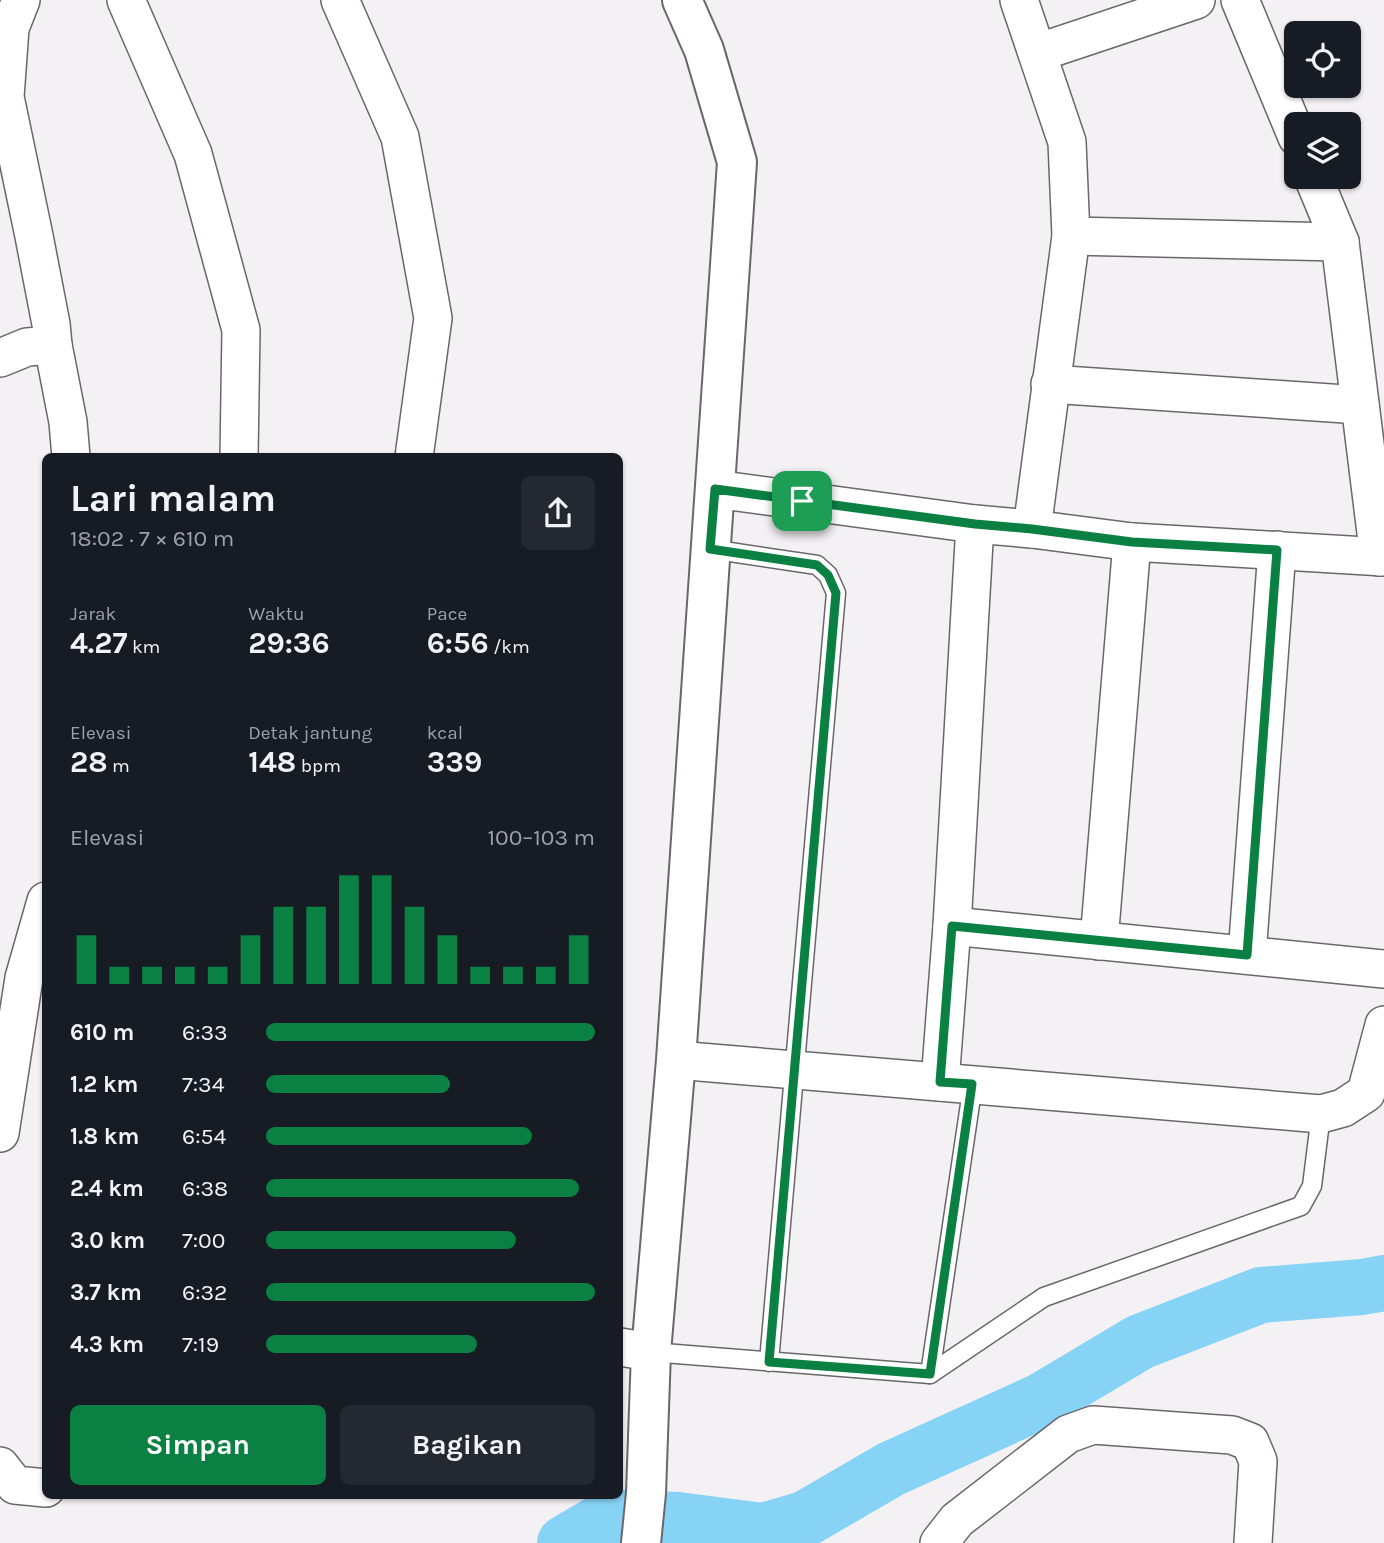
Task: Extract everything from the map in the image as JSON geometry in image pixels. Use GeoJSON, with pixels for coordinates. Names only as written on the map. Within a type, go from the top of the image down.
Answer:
{"type":"FeatureCollection","features":[{"type":"Feature","properties":{"kind":"street"},"geometry":{"type":"LineString","coordinates":[[21,0],[10,28],[5,97],[39,261],[68,422],[71,453]]}},
{"type":"Feature","properties":{"kind":"street"},"geometry":{"type":"LineString","coordinates":[[126,0],[193,154],[241,330],[239,453]]}},
{"type":"Feature","properties":{"kind":"street"},"geometry":{"type":"LineString","coordinates":[[340,0],[400,137],[433,318],[415,453]]}},
{"type":"Feature","properties":{"kind":"street"},"geometry":{"type":"LineString","coordinates":[[641,1543],[646,1493],[635,1350],[676,1060],[737,162],[704,50],[682,0]]}},
{"type":"Feature","properties":{"kind":"street"},"geometry":{"type":"LineString","coordinates":[[1019,0],[1067,142],[1071,236],[1032,529]]}},
{"type":"Feature","properties":{"kind":"street"},"geometry":{"type":"LineString","coordinates":[[1037,53],[1196,0]]}},
{"type":"Feature","properties":{"kind":"street"},"geometry":{"type":"LineString","coordinates":[[1240,0],[1287,112]]}},
{"type":"Feature","properties":{"kind":"street"},"geometry":{"type":"LineString","coordinates":[[715,489],[1132,542],[1381,557],[1340,242],[1318,189]]}},
{"type":"Feature","properties":{"kind":"street"},"geometry":{"type":"LineString","coordinates":[[1071,236],[1340,242]]}},
{"type":"Feature","properties":{"kind":"street"},"geometry":{"type":"LineString","coordinates":[[0,358],[27,347],[53,345]]}},
{"type":"Feature","properties":{"kind":"street"},"geometry":{"type":"LineString","coordinates":[[1050,384],[1360,405]]}},
{"type":"Feature","properties":{"kind":"street"},"geometry":{"type":"LineString","coordinates":[[956,1083],[952,926],[975,524]]}},
{"type":"Feature","properties":{"kind":"street"},"geometry":{"type":"LineString","coordinates":[[1099,941],[1132,542]]}},
{"type":"Feature","properties":{"kind":"street"},"geometry":{"type":"LineString","coordinates":[[1247,955],[1277,550]]}},
{"type":"Feature","properties":{"kind":"street"},"geometry":{"type":"LineString","coordinates":[[0,1133],[23,978],[42,914]]}},
{"type":"Feature","properties":{"kind":"street"},"geometry":{"type":"LineString","coordinates":[[952,926],[1384,969]]}},
{"type":"Feature","properties":{"kind":"street"},"geometry":{"type":"LineString","coordinates":[[676,1060],[1321,1114],[1343,1108],[1366,1093],[1384,1025]]}},
{"type":"Feature","properties":{"kind":"street"},"geometry":{"type":"LineString","coordinates":[[946,1542],[957,1520],[1068,1434],[1093,1425],[1231,1435],[1250,1442],[1258,1461],[1253,1543]]}},
{"type":"Feature","properties":{"kind":"street"},"geometry":{"type":"LineString","coordinates":[[0,1466],[15,1485],[42,1488]]}},
{"type":"Feature","properties":{"kind":"lane"},"geometry":{"type":"LineString","coordinates":[[710,549],[817,565],[828,575],[836,593],[769,1362]]}},
{"type":"Feature","properties":{"kind":"lane"},"geometry":{"type":"LineString","coordinates":[[930,1374],[956,1083]]}},
{"type":"Feature","properties":{"kind":"lane"},"geometry":{"type":"LineString","coordinates":[[635,1350],[930,1374],[1044,1297],[1301,1206],[1312,1186],[1321,1114]]}},
{"type":"Feature","properties":{"kind":"waterway"},"geometry":{"type":"LineString","coordinates":[[565,1543],[609,1517],[678,1520],[763,1531],[805,1519],[891,1469],[1041,1401],[1140,1342],[1261,1295],[1384,1283]]}},
{"type":"Feature","properties":{"kind":"route"},"geometry":{"type":"LineString","coordinates":[[715,489],[802,501],[1132,542],[1277,550],[1247,955],[952,926],[940,1082],[972,1084],[930,1374],[769,1362],[836,593],[828,575],[817,565],[710,549],[715,489]]}}]}
